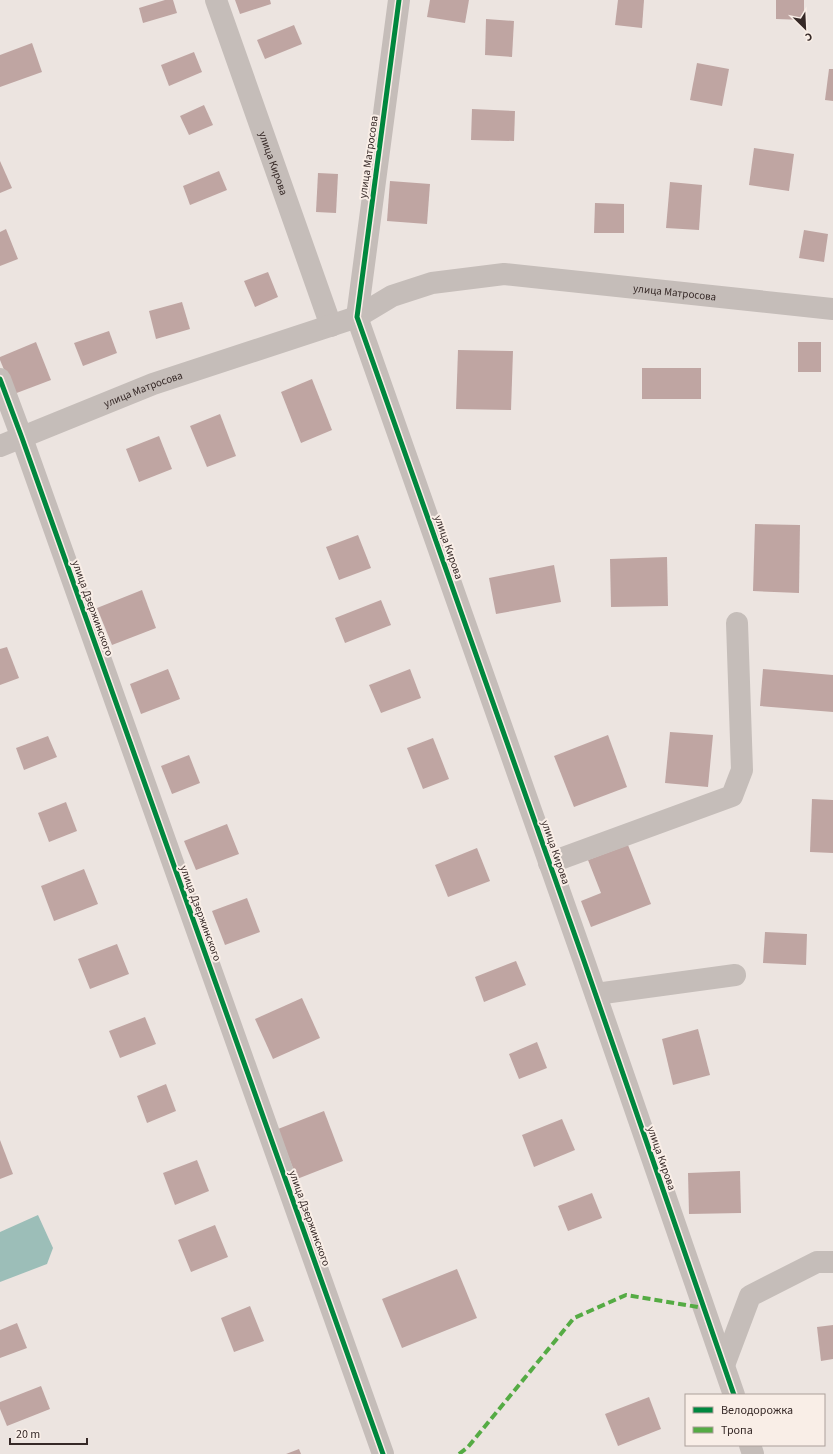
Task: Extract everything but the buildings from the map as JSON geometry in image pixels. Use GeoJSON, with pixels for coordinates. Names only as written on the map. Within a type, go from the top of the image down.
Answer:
{"type":"FeatureCollection","features":[{"type":"Feature","properties":{"kind":"street","name":"улица Кирова"},"geometry":{"type":"LineString","coordinates":[[216,0],[332,326]]}},
{"type":"Feature","properties":{"kind":"street","name":"улица Матросова"},"geometry":{"type":"LineString","coordinates":[[357,317],[399,0]]}},
{"type":"Feature","properties":{"kind":"street","name":"улица Матросова"},"geometry":{"type":"LineString","coordinates":[[0,446],[153,384],[357,317],[392,296],[432,283],[504,274],[833,309]]}},
{"type":"Feature","properties":{"kind":"street","name":"улица Кирова"},"geometry":{"type":"LineString","coordinates":[[357,317],[596,994],[734,1394]]}},
{"type":"Feature","properties":{"kind":"street","name":"улица Дзержинского"},"geometry":{"type":"LineString","coordinates":[[0,379],[383,1454]]}},
{"type":"Feature","properties":{"kind":"street"},"geometry":{"type":"LineString","coordinates":[[549,862],[732,796],[742,770],[737,623]]}},
{"type":"Feature","properties":{"kind":"street"},"geometry":{"type":"LineString","coordinates":[[596,994],[735,975]]}},
{"type":"Feature","properties":{"kind":"street"},"geometry":{"type":"LineString","coordinates":[[724,1365],[750,1296],[818,1262],[833,1262]]}},
{"type":"Feature","properties":{"kind":"water"},"geometry":{"type":"Polygon","coordinates":[[[38,1215],[53,1248],[47,1264],[0,1282],[0,1232],[38,1215]]]}},
{"type":"Feature","properties":{"kind":"marked path"},"geometry":{"type":"LineString","coordinates":[[459,1454],[468,1447],[574,1318],[626,1295],[704,1308]]}},
{"type":"Feature","properties":{"kind":"cycle path"},"geometry":{"type":"LineString","coordinates":[[399,0],[357,317],[584,961],[734,1394]]}},
{"type":"Feature","properties":{"kind":"cycle path"},"geometry":{"type":"LineString","coordinates":[[0,379],[383,1454]]}}]}
